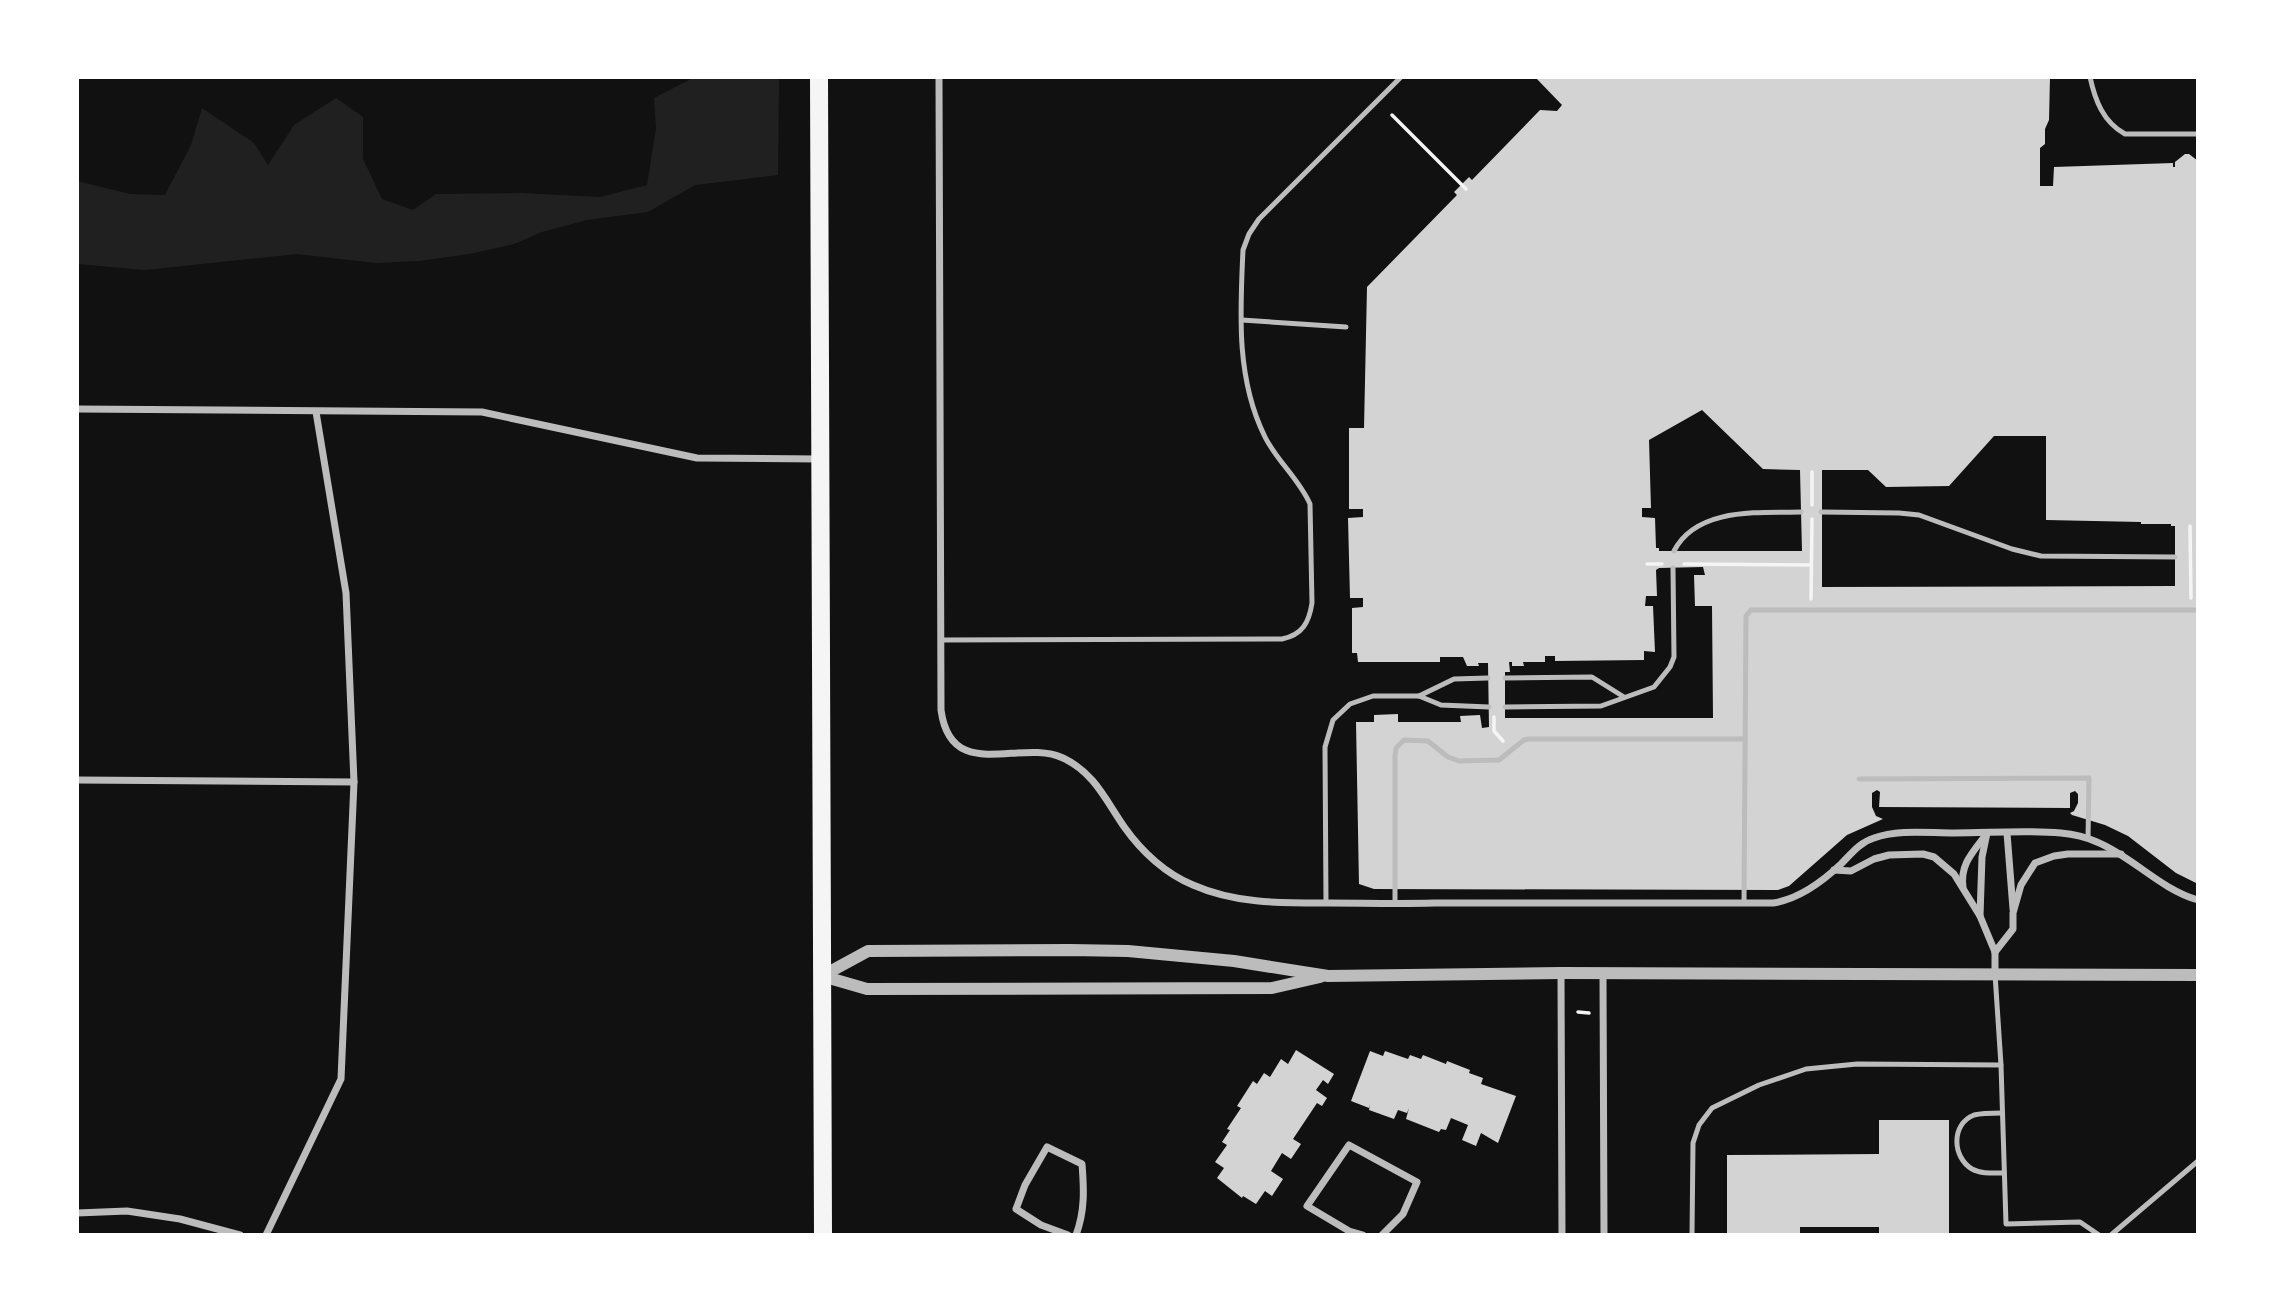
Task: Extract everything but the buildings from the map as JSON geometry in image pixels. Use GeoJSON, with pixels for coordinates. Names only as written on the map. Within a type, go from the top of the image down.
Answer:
{"type":"FeatureCollection","features":[{"type":"Feature","properties":{"kind":"main road"},"geometry":{"type":"LineString","coordinates":[[819,77],[824,1235]]}},
{"type":"Feature","properties":{"kind":"street"},"geometry":{"type":"LineString","coordinates":[[939,77],[943,722],[951,740],[959,747],[981,754],[1055,755],[1073,764],[1098,784],[1126,830],[1142,850],[1192,885],[1228,897],[1247,900],[1395,904],[1773,902],[1790,900],[1874,838],[1903,833],[2061,833],[2088,839],[2122,854],[2174,890],[2198,900]]}},
{"type":"Feature","properties":{"kind":"street"},"geometry":{"type":"LineString","coordinates":[[77,409],[482,412],[697,458],[821,459]]}},
{"type":"Feature","properties":{"kind":"street"},"geometry":{"type":"LineString","coordinates":[[266,1235],[341,1079],[354,782],[346,593],[316,412]]}},
{"type":"Feature","properties":{"kind":"street"},"geometry":{"type":"LineString","coordinates":[[77,780],[354,782]]}},
{"type":"Feature","properties":{"kind":"street"},"geometry":{"type":"LineString","coordinates":[[1964,891],[1964,865],[1987,833]]}},
{"type":"Feature","properties":{"kind":"street"},"geometry":{"type":"LineString","coordinates":[[1980,916],[1987,833]]}},
{"type":"Feature","properties":{"kind":"street"},"geometry":{"type":"LineString","coordinates":[[1995,952],[2012,929],[2007,833]]}},
{"type":"Feature","properties":{"kind":"street"},"geometry":{"type":"LineString","coordinates":[[1833,870],[1851,871],[1874,859],[1889,855],[1923,854],[1934,857],[1948,867],[1980,916],[1995,952],[1995,974]]}},
{"type":"Feature","properties":{"kind":"street"},"geometry":{"type":"LineString","coordinates":[[2013,913],[2021,885],[2035,863],[2068,854],[2122,854]]}},
{"type":"Feature","properties":{"kind":"street"},"geometry":{"type":"LineString","coordinates":[[822,976],[868,951],[1070,950],[1128,951],[1221,960],[1328,976],[1561,973],[2198,975]]}},
{"type":"Feature","properties":{"kind":"street"},"geometry":{"type":"LineString","coordinates":[[1561,973],[1562,1235]]}},
{"type":"Feature","properties":{"kind":"street"},"geometry":{"type":"LineString","coordinates":[[1602,973],[1604,1235]]}},
{"type":"Feature","properties":{"kind":"street"},"geometry":{"type":"LineString","coordinates":[[822,976],[867,989],[1272,988],[1328,976]]}},
{"type":"Feature","properties":{"kind":"street"},"geometry":{"type":"LineString","coordinates":[[1363,1235],[1349,1231],[1307,1206],[1349,1145],[1417,1182],[1402,1214],[1382,1235]]}},
{"type":"Feature","properties":{"kind":"street"},"geometry":{"type":"LineString","coordinates":[[1068,1235],[1041,1225],[1016,1209],[1025,1185],[1047,1147],[1082,1164],[1084,1191],[1081,1221],[1076,1235]]}},
{"type":"Feature","properties":{"kind":"street"},"geometry":{"type":"LineString","coordinates":[[77,1213],[127,1211],[180,1219],[240,1235]]}},
{"type":"Feature","properties":{"kind":"lane"},"geometry":{"type":"LineString","coordinates":[[941,640],[1282,639],[1293,637],[1301,631],[1310,615],[1312,604],[1310,504],[1296,479],[1271,448],[1256,416],[1243,367],[1244,250],[1253,228],[1401,77]]}},
{"type":"Feature","properties":{"kind":"lane"},"geometry":{"type":"LineString","coordinates":[[2090,77],[2101,111],[2115,128],[2125,134],[2198,134]]}},
{"type":"Feature","properties":{"kind":"lane"},"geometry":{"type":"LineString","coordinates":[[1242,320],[1346,327]]}},
{"type":"Feature","properties":{"kind":"lane"},"geometry":{"type":"LineString","coordinates":[[1674,551],[1688,533],[1707,522],[1741,514],[1801,513]]}},
{"type":"Feature","properties":{"kind":"lane"},"geometry":{"type":"LineString","coordinates":[[1821,513],[1919,515],[2012,549],[2041,556],[2175,557]]}},
{"type":"Feature","properties":{"kind":"lane"},"geometry":{"type":"LineString","coordinates":[[1505,707],[1601,706],[1654,687],[1670,667],[1674,649],[1673,568]]}},
{"type":"Feature","properties":{"kind":"lane"},"geometry":{"type":"LineString","coordinates":[[1744,902],[1746,616],[1751,610],[2198,610]]}},
{"type":"Feature","properties":{"kind":"lane"},"geometry":{"type":"LineString","coordinates":[[1505,678],[1592,677],[1625,697]]}},
{"type":"Feature","properties":{"kind":"lane"},"geometry":{"type":"LineString","coordinates":[[1419,696],[1454,678],[1488,678]]}},
{"type":"Feature","properties":{"kind":"lane"},"geometry":{"type":"LineString","coordinates":[[1326,903],[1325,747],[1333,720],[1342,710],[1361,698],[1419,696],[1441,705],[1489,707]]}},
{"type":"Feature","properties":{"kind":"lane"},"geometry":{"type":"LineString","coordinates":[[1395,904],[1395,756],[1396,748],[1404,740],[1428,741],[1454,760],[1495,761],[1528,739],[1745,739]]}},
{"type":"Feature","properties":{"kind":"lane"},"geometry":{"type":"LineString","coordinates":[[1860,779],[2088,778],[2088,839]]}},
{"type":"Feature","properties":{"kind":"lane"},"geometry":{"type":"LineString","coordinates":[[1995,974],[2006,1224],[2080,1222],[2099,1235]]}},
{"type":"Feature","properties":{"kind":"lane"},"geometry":{"type":"LineString","coordinates":[[1692,1235],[1693,1143],[1699,1125],[1713,1108],[1759,1085],[1806,1069],[1857,1064],[2001,1065]]}},
{"type":"Feature","properties":{"kind":"lane"},"geometry":{"type":"LineString","coordinates":[[2002,1113],[1973,1115],[1960,1127],[1956,1138],[1959,1158],[1972,1169],[1986,1173],[2004,1173]]}},
{"type":"Feature","properties":{"kind":"lane"},"geometry":{"type":"LineString","coordinates":[[2111,1235],[2198,1161]]}},
{"type":"Feature","properties":{"kind":"path"},"geometry":{"type":"LineString","coordinates":[[1392,115],[1466,189]]}},
{"type":"Feature","properties":{"kind":"path"},"geometry":{"type":"LineString","coordinates":[[1811,610],[1812,472]]}},
{"type":"Feature","properties":{"kind":"path"},"geometry":{"type":"LineString","coordinates":[[2190,526],[2191,610]]}},
{"type":"Feature","properties":{"kind":"path"},"geometry":{"type":"LineString","coordinates":[[1647,564],[1811,565]]}},
{"type":"Feature","properties":{"kind":"path"},"geometry":{"type":"LineString","coordinates":[[1578,1012],[1595,1014]]}},
{"type":"Feature","properties":{"kind":"shaded area"},"geometry":{"type":"Polygon","coordinates":[[[695,77],[779,77],[778,175],[695,185],[648,212],[587,220],[542,232],[514,244],[419,261],[376,263],[297,254],[145,270],[77,264],[77,181],[130,194],[165,195],[191,145],[202,108],[254,143],[268,165],[294,125],[336,98],[363,117],[363,159],[382,199],[413,210],[436,194],[521,193],[600,197],[647,185],[656,128],[654,98],[695,77]]]}}]}
